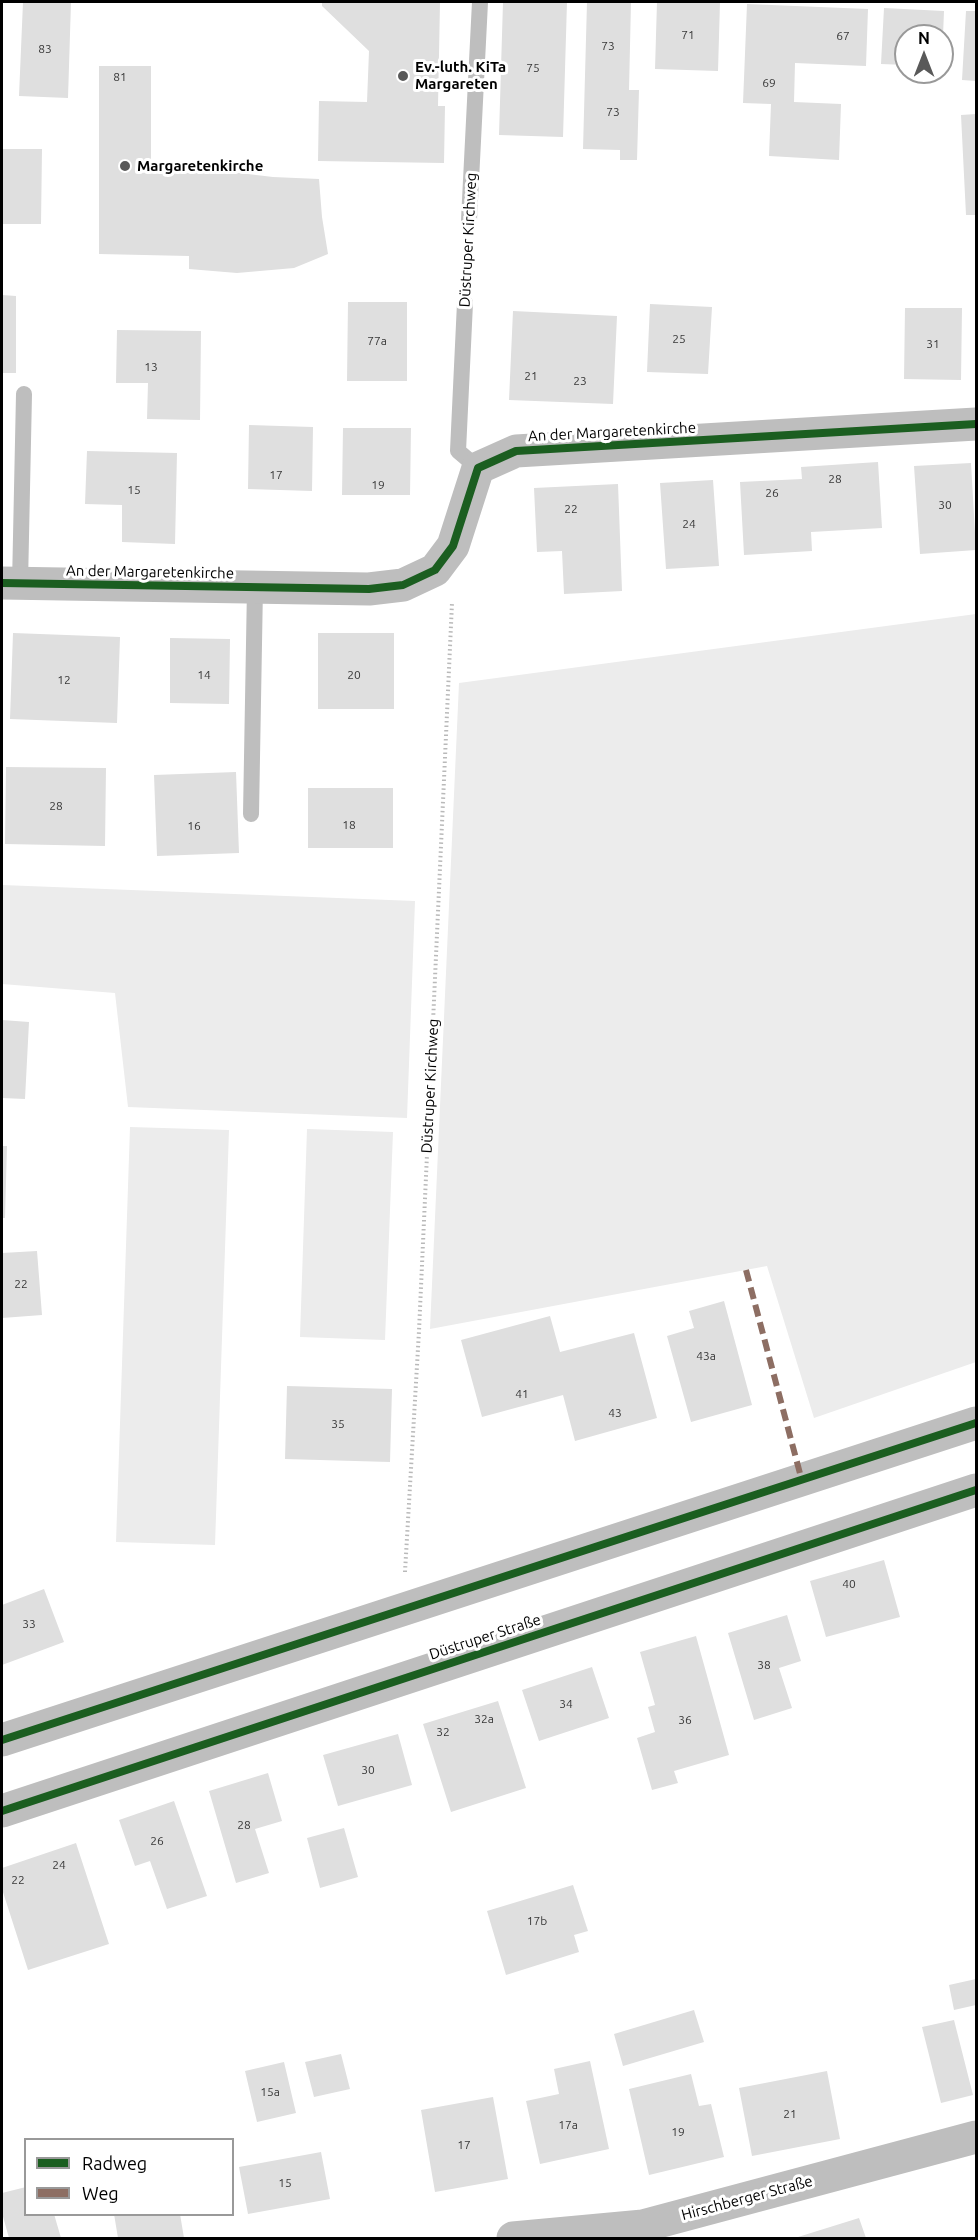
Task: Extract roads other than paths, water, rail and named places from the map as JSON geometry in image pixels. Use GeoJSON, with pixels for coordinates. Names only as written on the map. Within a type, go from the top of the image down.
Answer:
{"type":"FeatureCollection","features":[{"type":"Feature","properties":{"kind":"street","name":"An der Margaretenkirche"},"geometry":{"type":"LineString","coordinates":[[11,584],[369,589],[403,585],[435,570],[453,546],[478,468],[516,451],[976,424]]}},
{"type":"Feature","properties":{"kind":"street"},"geometry":{"type":"LineString","coordinates":[[2,1740],[976,1423]]}},
{"type":"Feature","properties":{"kind":"street","name":"Düstruper Straße"},"geometry":{"type":"LineString","coordinates":[[2,1811],[976,1490]]}},
{"type":"Feature","properties":{"kind":"street","name":"Hirschberger Straße"},"geometry":{"type":"LineString","coordinates":[[513,2238],[643,2226],[976,2137]]}},
{"type":"Feature","properties":{"kind":"lane","name":"Düstruper Kirchweg"},"geometry":{"type":"LineString","coordinates":[[469,220],[480,2]]}},
{"type":"Feature","properties":{"kind":"lane","name":"Düstruper Kirchweg"},"geometry":{"type":"LineString","coordinates":[[465,303],[458,451],[478,468]]}},
{"type":"Feature","properties":{"kind":"lane","name":"An der Margaretenkirche"},"geometry":{"type":"LineString","coordinates":[[11,584],[24,394]]}},
{"type":"Feature","properties":{"kind":"lane","name":"An der Margaretenkirche"},"geometry":{"type":"LineString","coordinates":[[251,814],[255,587]]}},
{"type":"Feature","properties":{"kind":"place","name":"Ev.-luth. KiTa Margareten"},"geometry":{"type":"Point","coordinates":[403,76]}},
{"type":"Feature","properties":{"kind":"place","name":"Margaretenkirche"},"geometry":{"type":"Point","coordinates":[125,166]}}]}
